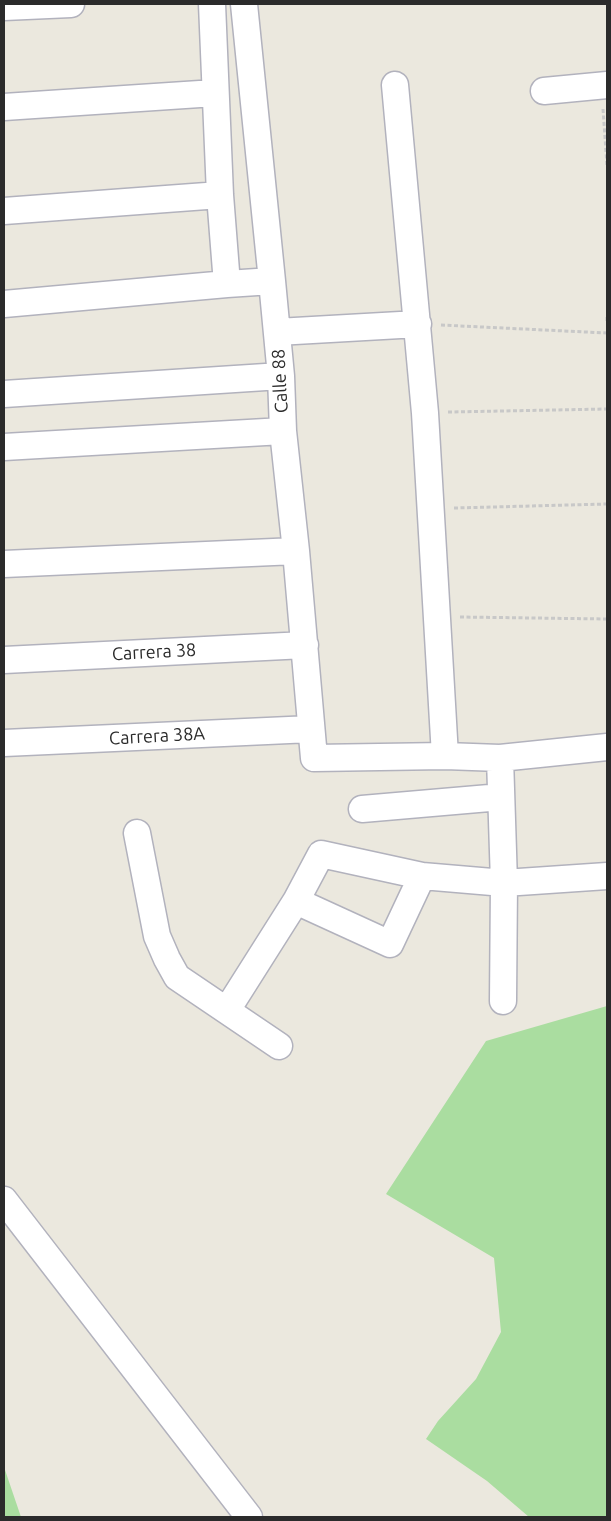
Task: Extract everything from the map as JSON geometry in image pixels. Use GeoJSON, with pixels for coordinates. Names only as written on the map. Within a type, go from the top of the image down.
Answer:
{"type":"FeatureCollection","features":[{"type":"Feature","properties":{"kind":"street"},"geometry":{"type":"LineString","coordinates":[[4,7],[71,4]]}},
{"type":"Feature","properties":{"kind":"street"},"geometry":{"type":"LineString","coordinates":[[212,4],[220,194],[227,284]]}},
{"type":"Feature","properties":{"kind":"street","name":"Calle 88"},"geometry":{"type":"LineString","coordinates":[[244,4],[277,332],[281,376],[282,431],[296,551],[314,758],[445,756]]}},
{"type":"Feature","properties":{"kind":"street"},"geometry":{"type":"LineString","coordinates":[[396,85],[425,413],[445,756],[500,758],[607,747]]}},
{"type":"Feature","properties":{"kind":"street"},"geometry":{"type":"LineString","coordinates":[[544,92],[604,85]]}},
{"type":"Feature","properties":{"kind":"street"},"geometry":{"type":"LineString","coordinates":[[4,108],[215,93]]}},
{"type":"Feature","properties":{"kind":"street"},"geometry":{"type":"LineString","coordinates":[[4,212],[220,194]]}},
{"type":"Feature","properties":{"kind":"street"},"geometry":{"type":"LineString","coordinates":[[4,304],[272,281]]}},
{"type":"Feature","properties":{"kind":"street"},"geometry":{"type":"LineString","coordinates":[[277,332],[418,324]]}},
{"type":"Feature","properties":{"kind":"street"},"geometry":{"type":"LineString","coordinates":[[4,394],[281,376]]}},
{"type":"Feature","properties":{"kind":"street"},"geometry":{"type":"LineString","coordinates":[[4,447],[282,431]]}},
{"type":"Feature","properties":{"kind":"street"},"geometry":{"type":"LineString","coordinates":[[4,564],[296,551]]}},
{"type":"Feature","properties":{"kind":"street","name":"Carrera 38"},"geometry":{"type":"LineString","coordinates":[[4,660],[305,645]]}},
{"type":"Feature","properties":{"kind":"street","name":"Carrera 38A"},"geometry":{"type":"LineString","coordinates":[[4,743],[311,729]]}},
{"type":"Feature","properties":{"kind":"street"},"geometry":{"type":"LineString","coordinates":[[500,758],[504,883],[503,1001]]}},
{"type":"Feature","properties":{"kind":"street"},"geometry":{"type":"LineString","coordinates":[[362,809],[501,796]]}},
{"type":"Feature","properties":{"kind":"street"},"geometry":{"type":"LineString","coordinates":[[137,833],[157,936],[166,959],[177,977],[279,1046]]}},
{"type":"Feature","properties":{"kind":"street"},"geometry":{"type":"LineString","coordinates":[[227,1010],[296,901],[322,854],[422,876],[504,883],[607,876]]}},
{"type":"Feature","properties":{"kind":"street"},"geometry":{"type":"LineString","coordinates":[[296,901],[390,944],[422,876]]}},
{"type":"Feature","properties":{"kind":"street"},"geometry":{"type":"LineString","coordinates":[[4,1200],[249,1517]]}},
{"type":"Feature","properties":{"kind":"path"},"geometry":{"type":"LineString","coordinates":[[604,85],[607,166]]}},
{"type":"Feature","properties":{"kind":"path"},"geometry":{"type":"LineString","coordinates":[[607,317],[607,323]]}},
{"type":"Feature","properties":{"kind":"path"},"geometry":{"type":"LineString","coordinates":[[418,324],[607,333]]}},
{"type":"Feature","properties":{"kind":"path"},"geometry":{"type":"LineString","coordinates":[[425,413],[607,409]]}},
{"type":"Feature","properties":{"kind":"path"},"geometry":{"type":"LineString","coordinates":[[431,509],[607,504]]}},
{"type":"Feature","properties":{"kind":"path"},"geometry":{"type":"LineString","coordinates":[[437,617],[607,618]]}},
{"type":"Feature","properties":{"kind":"green space"},"geometry":{"type":"Polygon","coordinates":[[[607,1006],[607,1517],[529,1517],[487,1481],[426,1439],[438,1421],[476,1379],[501,1332],[494,1258],[386,1194],[486,1041],[607,1006]]]}},
{"type":"Feature","properties":{"kind":"green space"},"geometry":{"type":"Polygon","coordinates":[[[4,1467],[21,1517],[4,1517],[4,1467]]]}}]}
